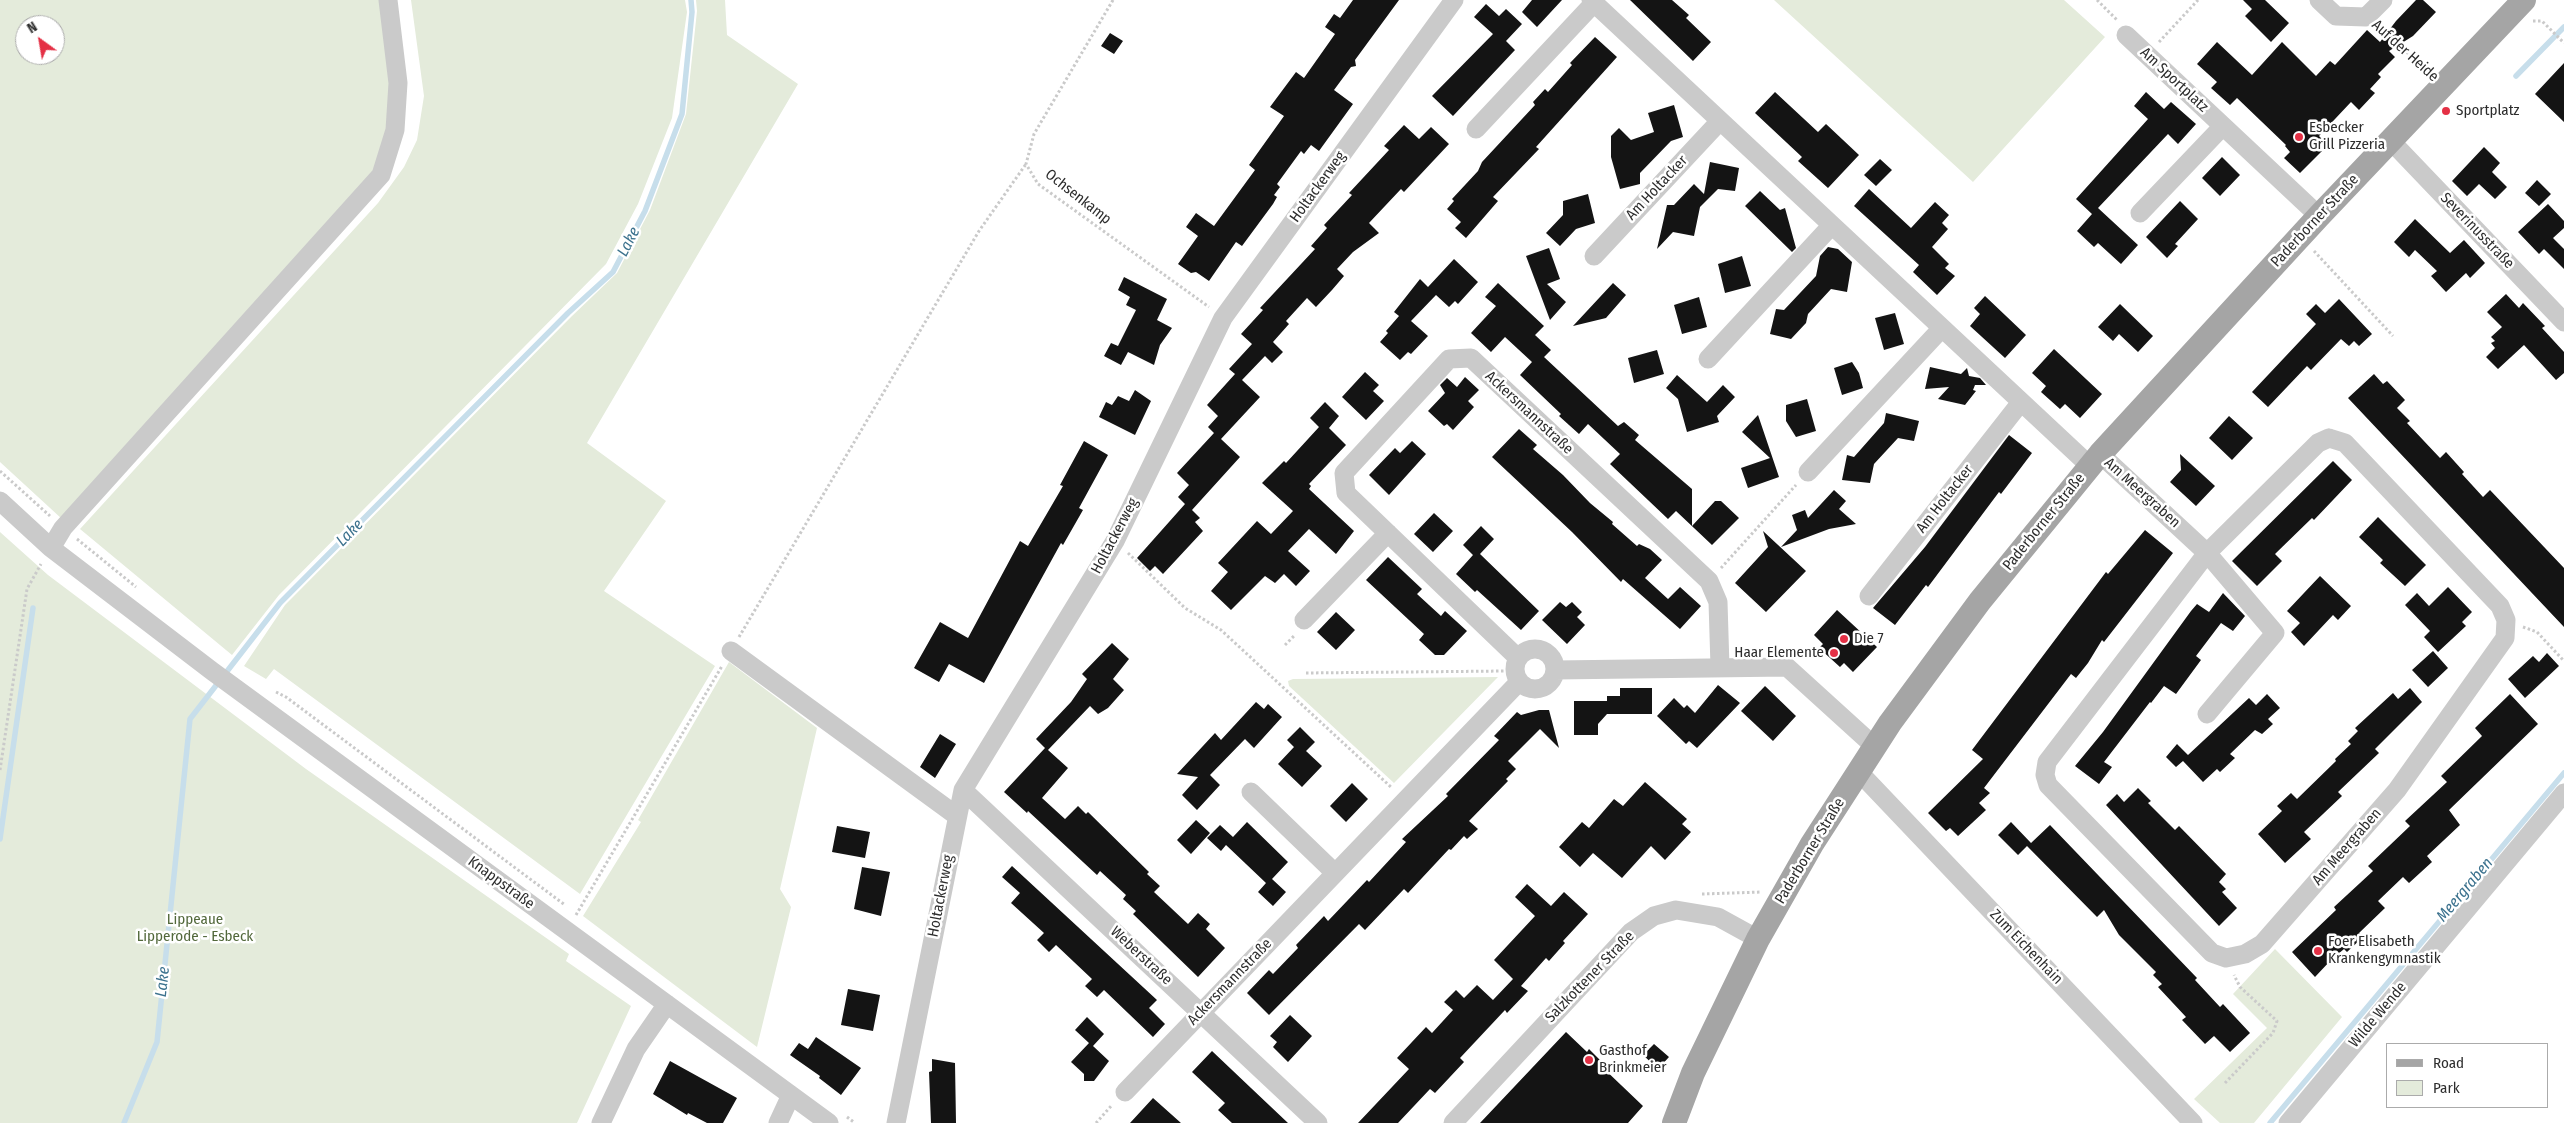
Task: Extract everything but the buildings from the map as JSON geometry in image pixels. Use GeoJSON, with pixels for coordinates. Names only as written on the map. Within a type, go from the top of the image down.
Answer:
{"type":"FeatureCollection","features":[{"type":"Feature","properties":{"kind":"main road","name":"Paderborner Straße"},"geometry":{"type":"LineString","coordinates":[[1674,1123],[1693,1073],[1758,939],[1812,844],[1874,746],[1980,600],[2095,460],[2299,236],[2524,0]]}},
{"type":"Feature","properties":{"kind":"street"},"geometry":{"type":"LineString","coordinates":[[51,548],[63,528],[381,175],[395,130],[398,84],[388,0]]}},
{"type":"Feature","properties":{"kind":"street","name":"Holtackerweg"},"geometry":{"type":"LineString","coordinates":[[896,1123],[963,790],[1115,541],[1223,318],[1454,0]]}},
{"type":"Feature","properties":{"kind":"street","name":"Auf der Heide"},"geometry":{"type":"LineString","coordinates":[[2319,0],[2336,16],[2366,16],[2383,0]]}},
{"type":"Feature","properties":{"kind":"street"},"geometry":{"type":"LineString","coordinates":[[1476,129],[1592,1],[2021,402],[2095,460]]}},
{"type":"Feature","properties":{"kind":"street","name":"Am Sportplatz"},"geometry":{"type":"LineString","coordinates":[[2126,35],[2319,216]]}},
{"type":"Feature","properties":{"kind":"street","name":"Am Holtacker"},"geometry":{"type":"LineString","coordinates":[[1594,256],[1720,121]]}},
{"type":"Feature","properties":{"kind":"street"},"geometry":{"type":"LineString","coordinates":[[2140,212],[2222,126]]}},
{"type":"Feature","properties":{"kind":"street","name":"Severinusstraße"},"geometry":{"type":"LineString","coordinates":[[2390,140],[2564,322]]}},
{"type":"Feature","properties":{"kind":"street"},"geometry":{"type":"LineString","coordinates":[[1708,359],[1832,225]]}},
{"type":"Feature","properties":{"kind":"street"},"geometry":{"type":"LineString","coordinates":[[1808,472],[1942,328]]}},
{"type":"Feature","properties":{"kind":"street","name":"Ackersmannstraße"},"geometry":{"type":"LineString","coordinates":[[1124,1092],[1405,800],[1517,670],[1531,650],[1542,651],[1553,660],[1555,670],[1552,679],[1544,688],[1531,689],[1517,670],[1388,533],[1346,493],[1344,473],[1449,359],[1471,358],[1709,581],[1718,602],[1720,667]]}},
{"type":"Feature","properties":{"kind":"street","name":"Am Holtacker"},"geometry":{"type":"LineString","coordinates":[[1869,596],[2021,402]]}},
{"type":"Feature","properties":{"kind":"street"},"geometry":{"type":"LineString","coordinates":[[2226,958],[2212,953],[2048,784],[2045,775],[2048,762],[2207,553],[2318,443],[2329,438],[2345,443],[2356,454],[2500,606],[2506,620]]}},
{"type":"Feature","properties":{"kind":"street","name":"Am Meergraben"},"geometry":{"type":"LineString","coordinates":[[2095,460],[2207,553],[2275,632],[2207,714]]}},
{"type":"Feature","properties":{"kind":"street","name":"Knappstraße"},"geometry":{"type":"LineString","coordinates":[[0,501],[51,548],[212,671],[829,1123]]}},
{"type":"Feature","properties":{"kind":"street"},"geometry":{"type":"LineString","coordinates":[[1304,620],[1388,533]]}},
{"type":"Feature","properties":{"kind":"street","name":"Am Meergraben"},"geometry":{"type":"LineString","coordinates":[[2226,958],[2245,954],[2262,944],[2397,790],[2505,638],[2506,620]]}},
{"type":"Feature","properties":{"kind":"street"},"geometry":{"type":"LineString","coordinates":[[731,651],[957,816]]}},
{"type":"Feature","properties":{"kind":"street"},"geometry":{"type":"LineString","coordinates":[[1555,670],[1788,667],[1874,746]]}},
{"type":"Feature","properties":{"kind":"street","name":"Zum Eichenhain"},"geometry":{"type":"LineString","coordinates":[[1858,770],[2193,1123]]}},
{"type":"Feature","properties":{"kind":"street","name":"Weberstraße"},"geometry":{"type":"LineString","coordinates":[[963,790],[1318,1123]]}},
{"type":"Feature","properties":{"kind":"street"},"geometry":{"type":"LineString","coordinates":[[1251,792],[1336,873]]}},
{"type":"Feature","properties":{"kind":"street","name":"Wilde Wende"},"geometry":{"type":"LineString","coordinates":[[2288,1123],[2564,793]]}},
{"type":"Feature","properties":{"kind":"street","name":"Salzkottener Straße"},"geometry":{"type":"LineString","coordinates":[[1453,1123],[1631,932],[1654,916],[1676,910],[1718,917],[1758,939]]}},
{"type":"Feature","properties":{"kind":"street"},"geometry":{"type":"LineString","coordinates":[[601,1123],[636,1049],[667,1004]]}},
{"type":"Feature","properties":{"kind":"street"},"geometry":{"type":"LineString","coordinates":[[778,1123],[791,1095]]}},
{"type":"Feature","properties":{"kind":"path","name":"Ochsenkamp"},"geometry":{"type":"LineString","coordinates":[[1113,0],[1034,134],[1026,164],[1038,184],[1223,318]]}},
{"type":"Feature","properties":{"kind":"path"},"geometry":{"type":"LineString","coordinates":[[2096,0],[2116,18],[2126,35]]}},
{"type":"Feature","properties":{"kind":"path"},"geometry":{"type":"LineString","coordinates":[[2147,55],[2198,0]]}},
{"type":"Feature","properties":{"kind":"path","name":"Auf der Heide"},"geometry":{"type":"LineString","coordinates":[[2366,16],[2443,85]]}},
{"type":"Feature","properties":{"kind":"path"},"geometry":{"type":"LineString","coordinates":[[2542,22],[2564,43]]}},
{"type":"Feature","properties":{"kind":"path"},"geometry":{"type":"LineString","coordinates":[[565,929],[574,918],[979,231],[1026,164]]}},
{"type":"Feature","properties":{"kind":"path"},"geometry":{"type":"LineString","coordinates":[[2299,236],[2393,336]]}},
{"type":"Feature","properties":{"kind":"path"},"geometry":{"type":"LineString","coordinates":[[0,471],[63,528],[144,593]]}},
{"type":"Feature","properties":{"kind":"path"},"geometry":{"type":"LineString","coordinates":[[1709,581],[1808,472]]}},
{"type":"Feature","properties":{"kind":"path"},"geometry":{"type":"LineString","coordinates":[[1115,541],[1185,608],[1221,630],[1405,800]]}},
{"type":"Feature","properties":{"kind":"path"},"geometry":{"type":"LineString","coordinates":[[0,770],[27,589],[51,548]]}},
{"type":"Feature","properties":{"kind":"path"},"geometry":{"type":"LineString","coordinates":[[2506,620],[2537,632],[2564,661]]}},
{"type":"Feature","properties":{"kind":"path"},"geometry":{"type":"LineString","coordinates":[[1306,673],[1517,670]]}},
{"type":"Feature","properties":{"kind":"path"},"geometry":{"type":"LineString","coordinates":[[2225,1083],[2274,1033],[2277,1021],[2240,987],[2226,958]]}},
{"type":"Feature","properties":{"kind":"path"},"geometry":{"type":"LineString","coordinates":[[1096,1123],[1124,1092]]}},
{"type":"Feature","properties":{"kind":"green space"},"geometry":{"type":"Polygon","coordinates":[[[0,0],[384,0],[394,92],[391,128],[375,171],[62,519],[0,462],[0,0]]]}},
{"type":"Feature","properties":{"kind":"green space"},"geometry":{"type":"Polygon","coordinates":[[[411,0],[685,0],[687,12],[672,118],[638,204],[606,264],[279,595],[232,655],[80,529],[378,203],[404,167],[417,140],[424,96],[411,0]]]}},
{"type":"Feature","properties":{"kind":"green space"},"geometry":{"type":"Polygon","coordinates":[[[696,0],[725,0],[727,35],[798,84],[587,443],[666,501],[604,591],[715,666],[580,894],[274,669],[266,679],[244,666],[285,605],[617,273],[650,210],[686,114],[697,11],[696,0]]]}},
{"type":"Feature","properties":{"kind":"green space"},"geometry":{"type":"Polygon","coordinates":[[[1774,0],[2064,0],[2105,37],[1973,182],[1774,0]]]}},
{"type":"Feature","properties":{"kind":"green space","name":"Lippeaue Lipperode - Esbeck"},"geometry":{"type":"Polygon","coordinates":[[[0,532],[48,575],[306,769],[569,954],[566,961],[631,1006],[577,1123],[0,1123],[0,532]]]}},
{"type":"Feature","properties":{"kind":"green space"},"geometry":{"type":"Polygon","coordinates":[[[729,662],[817,728],[780,889],[791,907],[757,1047],[583,916],[641,822],[638,820],[729,662]]]}},
{"type":"Feature","properties":{"kind":"green space"},"geometry":{"type":"Polygon","coordinates":[[[1498,677],[1394,783],[1289,686],[1288,681],[1293,679],[1498,677]]]}},
{"type":"Feature","properties":{"kind":"green space"},"geometry":{"type":"Polygon","coordinates":[[[2275,949],[2342,1017],[2254,1123],[2220,1123],[2194,1099],[2267,1028],[2233,994],[2275,949]]]}},
{"type":"Feature","properties":{"kind":"waterway","name":"Lake"},"geometry":{"type":"LineString","coordinates":[[124,1123],[157,1042],[190,719],[280,603],[568,313],[613,272],[645,211],[682,114],[692,12],[691,0]]}},
{"type":"Feature","properties":{"kind":"waterway"},"geometry":{"type":"LineString","coordinates":[[2516,76],[2564,27]]}},
{"type":"Feature","properties":{"kind":"waterway"},"geometry":{"type":"LineString","coordinates":[[0,839],[33,608]]}},
{"type":"Feature","properties":{"kind":"waterway","name":"Meergraben"},"geometry":{"type":"LineString","coordinates":[[2270,1123],[2564,773]]}},
{"type":"Feature","properties":{"kind":"place","name":"Sportplatz"},"geometry":{"type":"Point","coordinates":[2446,111]}},
{"type":"Feature","properties":{"kind":"place","name":"Esbecker Grill Pizzeria"},"geometry":{"type":"Point","coordinates":[2299,137]}},
{"type":"Feature","properties":{"kind":"place","name":"Die 7"},"geometry":{"type":"Point","coordinates":[1844,639]}},
{"type":"Feature","properties":{"kind":"place","name":"Haar Elemente"},"geometry":{"type":"Point","coordinates":[1834,653]}},
{"type":"Feature","properties":{"kind":"place","name":"Foer Elisabeth Krankengymnastik"},"geometry":{"type":"Point","coordinates":[2318,951]}},
{"type":"Feature","properties":{"kind":"place","name":"Gasthof Brinkmeier"},"geometry":{"type":"Point","coordinates":[1589,1060]}}]}
